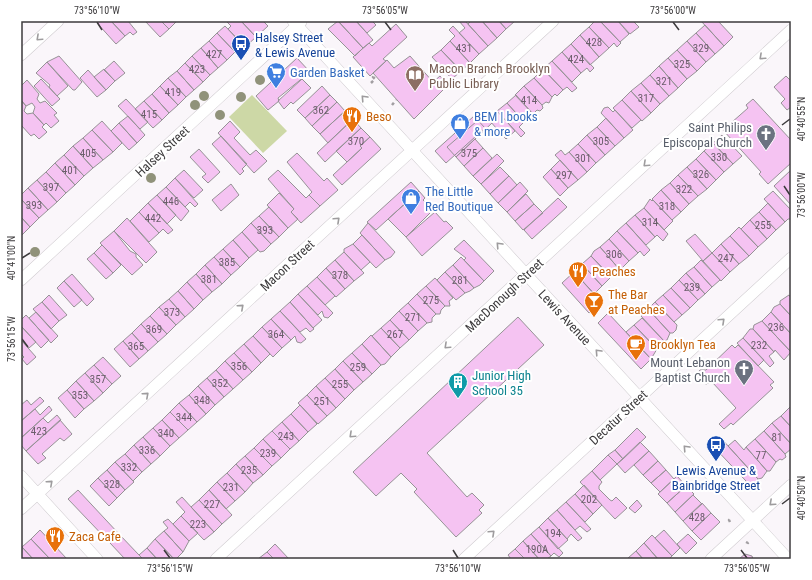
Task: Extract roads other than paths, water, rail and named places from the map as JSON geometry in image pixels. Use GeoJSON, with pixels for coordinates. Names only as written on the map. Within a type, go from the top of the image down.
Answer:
{"type":"FeatureCollection","features":[{"type":"Feature","properties":{"kind":"street"},"geometry":{"type":"LineString","coordinates":[[21,55],[58,21]]}},
{"type":"Feature","properties":{"kind":"street","name":"Macon Street"},"geometry":{"type":"LineString","coordinates":[[21,509],[553,21]]}},
{"type":"Feature","properties":{"kind":"street","name":"Lewis Avenue"},"geometry":{"type":"LineString","coordinates":[[297,22],[412,151],[788,559]]}},
{"type":"Feature","properties":{"kind":"street","name":"Halsey Street"},"geometry":{"type":"LineString","coordinates":[[21,280],[297,22]]}},
{"type":"Feature","properties":{"kind":"street","name":"MacDonough Street"},"geometry":{"type":"LineString","coordinates":[[216,559],[791,30]]}},
{"type":"Feature","properties":{"kind":"street","name":"Decatur Street"},"geometry":{"type":"LineString","coordinates":[[464,559],[791,258]]}},
{"type":"Feature","properties":{"kind":"street"},"geometry":{"type":"LineString","coordinates":[[21,476],[97,559]]}},
{"type":"Feature","properties":{"kind":"street"},"geometry":{"type":"LineString","coordinates":[[711,559],[791,485]]}},
{"type":"Feature","properties":{"kind":"place","name":"Halsey Street & Lewis Avenue"},"geometry":{"type":"Point","coordinates":[241,61]}},
{"type":"Feature","properties":{"kind":"place","name":"Garden Basket"},"geometry":{"type":"Point","coordinates":[276,89]}},
{"type":"Feature","properties":{"kind":"place","name":"Macon Branch Brooklyn Public Library"},"geometry":{"type":"Point","coordinates":[415,92]}},
{"type":"Feature","properties":{"kind":"place","name":"Beso"},"geometry":{"type":"Point","coordinates":[352,133]}},
{"type":"Feature","properties":{"kind":"place","name":"BEM | books & more"},"geometry":{"type":"Point","coordinates":[460,140]}},
{"type":"Feature","properties":{"kind":"place","name":"Saint Philips Episcopal Church"},"geometry":{"type":"Point","coordinates":[766,151]}},
{"type":"Feature","properties":{"kind":"place","name":"The Little Red Boutique"},"geometry":{"type":"Point","coordinates":[411,215]}},
{"type":"Feature","properties":{"kind":"place","name":"Peaches"},"geometry":{"type":"Point","coordinates":[578,288]}},
{"type":"Feature","properties":{"kind":"place","name":"The Bar at Peaches"},"geometry":{"type":"Point","coordinates":[594,318]}},
{"type":"Feature","properties":{"kind":"place","name":"Brooklyn Tea"},"geometry":{"type":"Point","coordinates":[636,361]}},
{"type":"Feature","properties":{"kind":"place","name":"Mount Lebanon Baptist Church"},"geometry":{"type":"Point","coordinates":[744,386]}},
{"type":"Feature","properties":{"kind":"place","name":"Junior High School 35"},"geometry":{"type":"Point","coordinates":[458,399]}},
{"type":"Feature","properties":{"kind":"place","name":"Lewis Avenue & Bainbridge Street"},"geometry":{"type":"Point","coordinates":[716,462]}},
{"type":"Feature","properties":{"kind":"place","name":"Zaca Cafe"},"geometry":{"type":"Point","coordinates":[55,553]}}]}
